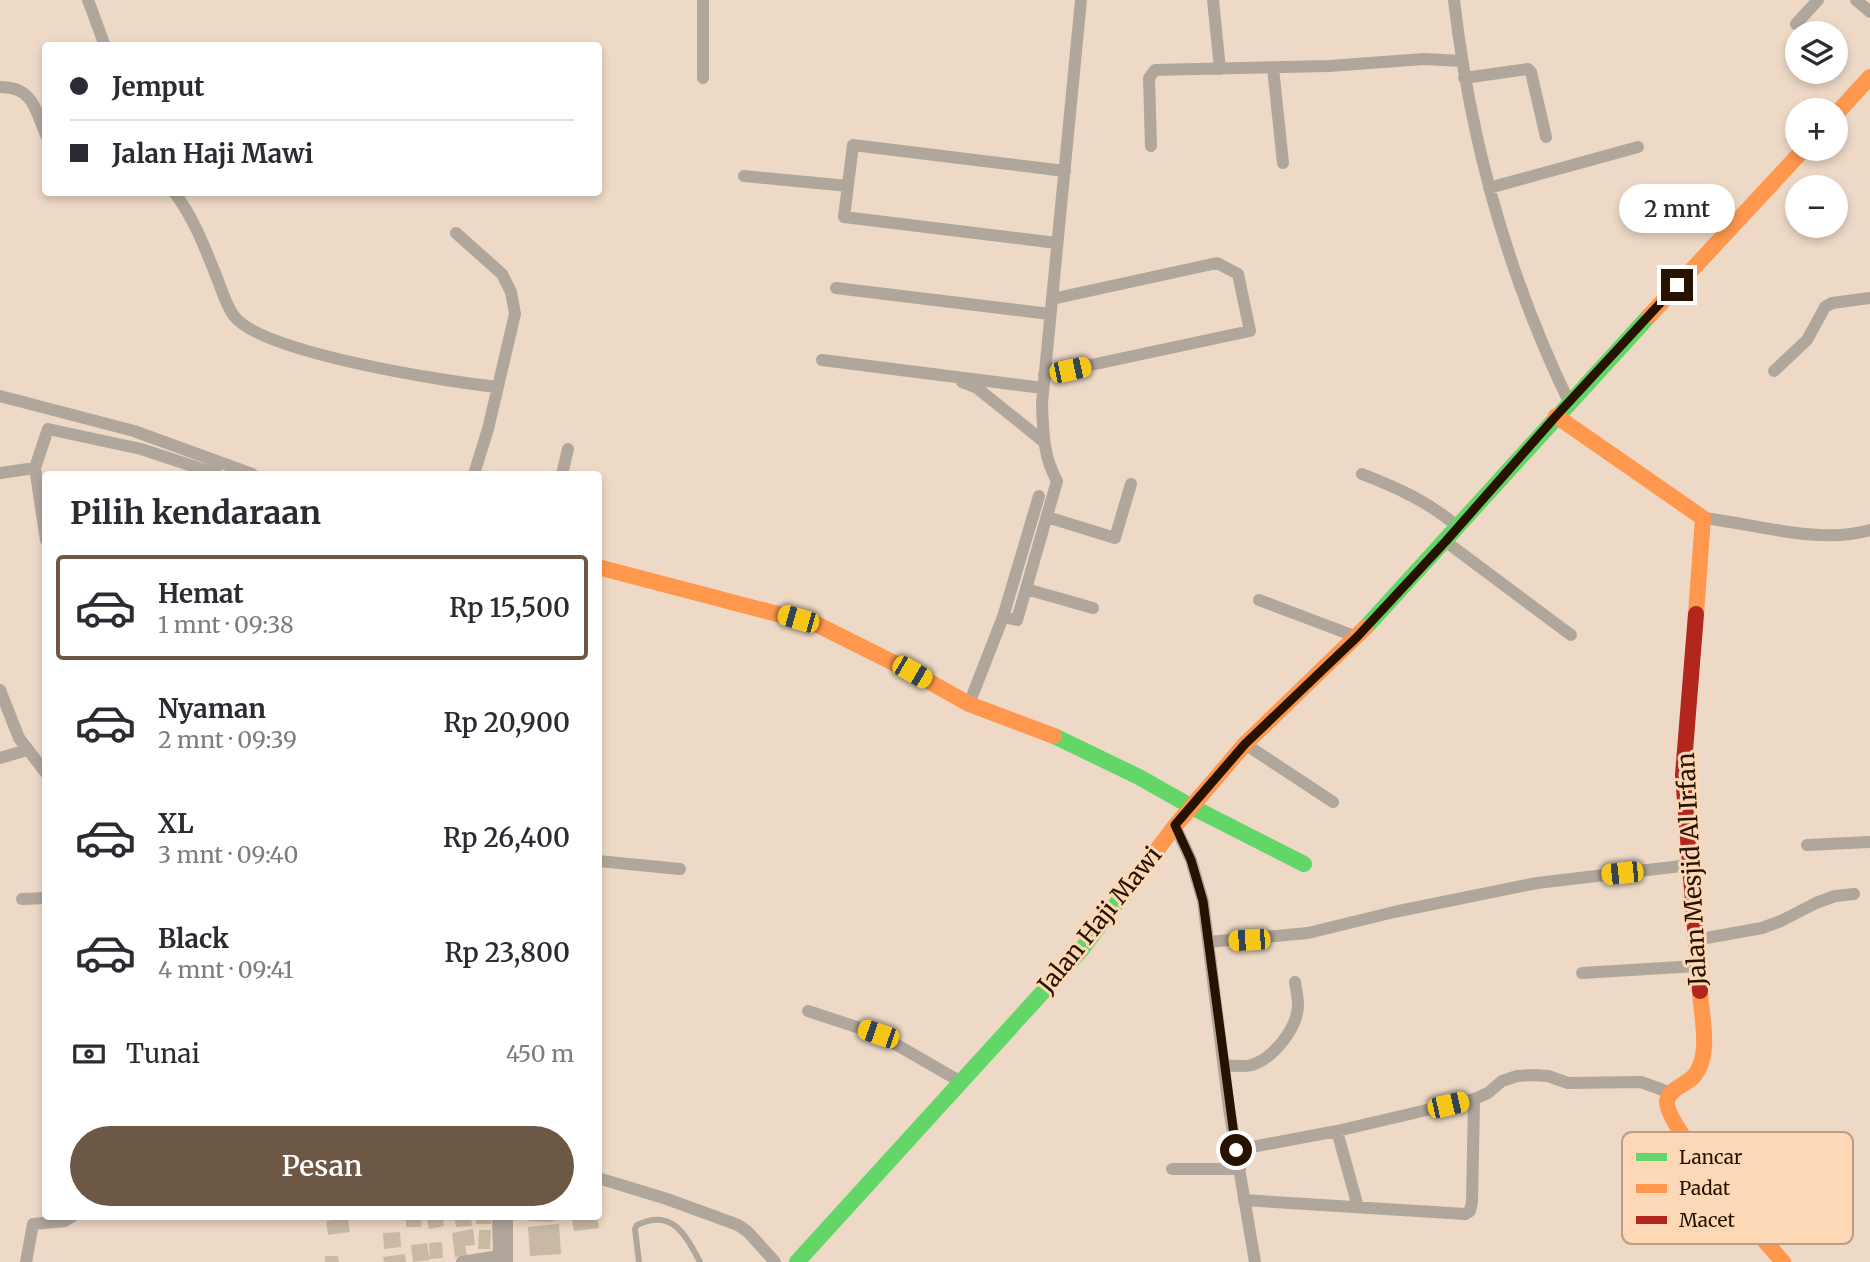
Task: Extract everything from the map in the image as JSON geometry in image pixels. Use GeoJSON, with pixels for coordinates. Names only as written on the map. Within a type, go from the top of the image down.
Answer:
{"type":"FeatureCollection","features":[{"type":"Feature","properties":{"kind":"street"},"geometry":{"type":"LineString","coordinates":[[88,0],[104,42]]}},
{"type":"Feature","properties":{"kind":"street"},"geometry":{"type":"LineString","coordinates":[[702,78],[703,0]]}},
{"type":"Feature","properties":{"kind":"street"},"geometry":{"type":"LineString","coordinates":[[1003,617],[1017,620],[1057,481],[1048,464],[1043,441],[1044,381],[1082,0]]}},
{"type":"Feature","properties":{"kind":"street"},"geometry":{"type":"LineString","coordinates":[[1213,0],[1220,69]]}},
{"type":"Feature","properties":{"kind":"street"},"geometry":{"type":"LineString","coordinates":[[1454,0],[1464,78],[1489,188],[1535,330],[1569,402]]}},
{"type":"Feature","properties":{"kind":"street"},"geometry":{"type":"LineString","coordinates":[[1799,21],[1818,0]]}},
{"type":"Feature","properties":{"kind":"street"},"geometry":{"type":"LineString","coordinates":[[1856,0],[1870,12]]}},
{"type":"Feature","properties":{"kind":"street"},"geometry":{"type":"LineString","coordinates":[[1151,146],[1149,78],[1155,70],[1461,61]]}},
{"type":"Feature","properties":{"kind":"street"},"geometry":{"type":"LineString","coordinates":[[1273,68],[1283,163]]}},
{"type":"Feature","properties":{"kind":"street"},"geometry":{"type":"LineString","coordinates":[[1464,78],[1528,69],[1531,72],[1546,136]]}},
{"type":"Feature","properties":{"kind":"street"},"geometry":{"type":"LineString","coordinates":[[1848,101],[1870,77]]}},
{"type":"Feature","properties":{"kind":"street"},"geometry":{"type":"LineString","coordinates":[[0,86],[23,91],[31,99],[42,125]]}},
{"type":"Feature","properties":{"kind":"street"},"geometry":{"type":"LineString","coordinates":[[1058,243],[844,217],[853,145],[1065,171]]}},
{"type":"Feature","properties":{"kind":"street"},"geometry":{"type":"LineString","coordinates":[[1489,188],[1638,147]]}},
{"type":"Feature","properties":{"kind":"street","name":"Jalan Haji Mawi"},"geometry":{"type":"LineString","coordinates":[[797,1262],[1082,949],[1175,825],[1245,744],[1357,637],[1556,416],[1793,161]]}},
{"type":"Feature","properties":{"kind":"street"},"geometry":{"type":"LineString","coordinates":[[744,176],[848,186]]}},
{"type":"Feature","properties":{"kind":"street"},"geometry":{"type":"LineString","coordinates":[[177,196],[187,209],[229,309],[246,327],[293,348],[446,382],[498,387]]}},
{"type":"Feature","properties":{"kind":"street"},"geometry":{"type":"LineString","coordinates":[[456,233],[502,274],[511,292],[514,314],[498,387],[475,471]]}},
{"type":"Feature","properties":{"kind":"street"},"geometry":{"type":"LineString","coordinates":[[822,360],[941,375],[1044,381],[1250,331],[1238,274],[1217,262],[1052,299]]}},
{"type":"Feature","properties":{"kind":"street"},"geometry":{"type":"LineString","coordinates":[[836,288],[1050,314]]}},
{"type":"Feature","properties":{"kind":"street"},"geometry":{"type":"LineString","coordinates":[[1774,371],[1807,340],[1825,307],[1832,303],[1870,298]]}},
{"type":"Feature","properties":{"kind":"street"},"geometry":{"type":"LineString","coordinates":[[941,375],[977,388],[1043,441]]}},
{"type":"Feature","properties":{"kind":"street"},"geometry":{"type":"LineString","coordinates":[[0,396],[134,431],[230,470]]}},
{"type":"Feature","properties":{"kind":"street"},"geometry":{"type":"LineString","coordinates":[[1556,416],[1703,518],[1818,536],[1843,536],[1870,530]]}},
{"type":"Feature","properties":{"kind":"street"},"geometry":{"type":"LineString","coordinates":[[42,498],[35,468],[48,429],[141,449],[208,471]]}},
{"type":"Feature","properties":{"kind":"street"},"geometry":{"type":"LineString","coordinates":[[563,471],[568,449]]}},
{"type":"Feature","properties":{"kind":"street"},"geometry":{"type":"LineString","coordinates":[[0,473],[35,468]]}},
{"type":"Feature","properties":{"kind":"street"},"geometry":{"type":"LineString","coordinates":[[1362,474],[1414,496],[1458,527]]}},
{"type":"Feature","properties":{"kind":"street"},"geometry":{"type":"LineString","coordinates":[[1047,517],[1115,538],[1131,484]]}},
{"type":"Feature","properties":{"kind":"street"},"geometry":{"type":"LineString","coordinates":[[969,705],[1003,617],[1040,496]]}},
{"type":"Feature","properties":{"kind":"street","name":"Jalan Mesjid Al Irfan"},"geometry":{"type":"LineString","coordinates":[[1671,1093],[1693,1077],[1699,1068],[1704,1050],[1683,775],[1703,518]]}},
{"type":"Feature","properties":{"kind":"street"},"geometry":{"type":"LineString","coordinates":[[1446,541],[1571,635]]}},
{"type":"Feature","properties":{"kind":"street"},"geometry":{"type":"LineString","coordinates":[[602,568],[816,624],[912,672],[969,705],[1061,739],[1139,777],[1304,864]]}},
{"type":"Feature","properties":{"kind":"street"},"geometry":{"type":"LineString","coordinates":[[1026,589],[1093,608]]}},
{"type":"Feature","properties":{"kind":"street"},"geometry":{"type":"LineString","coordinates":[[1259,600],[1357,637]]}},
{"type":"Feature","properties":{"kind":"street"},"geometry":{"type":"LineString","coordinates":[[0,690],[19,738],[42,768]]}},
{"type":"Feature","properties":{"kind":"street"},"geometry":{"type":"LineString","coordinates":[[1245,744],[1333,802]]}},
{"type":"Feature","properties":{"kind":"street"},"geometry":{"type":"LineString","coordinates":[[0,758],[27,750]]}},
{"type":"Feature","properties":{"kind":"street"},"geometry":{"type":"LineString","coordinates":[[1175,825],[1191,860],[1203,901],[1236,1150],[1255,1262]]}},
{"type":"Feature","properties":{"kind":"street"},"geometry":{"type":"LineString","coordinates":[[1807,845],[1870,842]]}},
{"type":"Feature","properties":{"kind":"street"},"geometry":{"type":"LineString","coordinates":[[602,861],[680,869]]}},
{"type":"Feature","properties":{"kind":"street"},"geometry":{"type":"LineString","coordinates":[[1208,942],[1308,933],[1536,883],[1690,865]]}},
{"type":"Feature","properties":{"kind":"street"},"geometry":{"type":"LineString","coordinates":[[1695,940],[1762,928],[1816,903],[1854,894]]}},
{"type":"Feature","properties":{"kind":"street"},"geometry":{"type":"LineString","coordinates":[[22,899],[42,898]]}},
{"type":"Feature","properties":{"kind":"street"},"geometry":{"type":"LineString","coordinates":[[1582,973],[1696,966]]}},
{"type":"Feature","properties":{"kind":"street"},"geometry":{"type":"LineString","coordinates":[[1224,1065],[1252,1065],[1269,1054],[1285,1037],[1292,1027],[1298,1006],[1295,982]]}},
{"type":"Feature","properties":{"kind":"street"},"geometry":{"type":"LineString","coordinates":[[808,1011],[878,1034],[961,1082]]}},
{"type":"Feature","properties":{"kind":"street"},"geometry":{"type":"LineString","coordinates":[[1236,1150],[1337,1131],[1474,1098],[1488,1093],[1502,1081],[1533,1075],[1548,1076],[1568,1083],[1641,1082],[1671,1093],[1667,1102],[1668,1113],[1679,1132]]}},
{"type":"Feature","properties":{"kind":"street"},"geometry":{"type":"LineString","coordinates":[[1244,1200],[1465,1214],[1470,1211],[1475,1133],[1474,1098]]}},
{"type":"Feature","properties":{"kind":"street"},"geometry":{"type":"LineString","coordinates":[[1337,1131],[1358,1207]]}},
{"type":"Feature","properties":{"kind":"street"},"geometry":{"type":"LineString","coordinates":[[1172,1169],[1240,1169]]}},
{"type":"Feature","properties":{"kind":"street"},"geometry":{"type":"LineString","coordinates":[[602,1179],[738,1225],[748,1232],[775,1262]]}},
{"type":"Feature","properties":{"kind":"street"},"geometry":{"type":"LineString","coordinates":[[26,1262],[33,1224],[58,1223],[64,1220]]}},
{"type":"Feature","properties":{"kind":"street"},"geometry":{"type":"LineString","coordinates":[[499,1220],[505,1257]]}},
{"type":"Feature","properties":{"kind":"street"},"geometry":{"type":"LineString","coordinates":[[505,1257],[507,1220]]}},
{"type":"Feature","properties":{"kind":"street"},"geometry":{"type":"LineString","coordinates":[[1767,1244],[1783,1262]]}},
{"type":"Feature","properties":{"kind":"street"},"geometry":{"type":"LineString","coordinates":[[462,1262],[505,1257]]}},
{"type":"Feature","properties":{"kind":"lane"},"geometry":{"type":"LineString","coordinates":[[639,1262],[635,1229],[637,1225],[665,1219],[672,1223],[700,1262]]}},
{"type":"Feature","properties":{"kind":"building"},"geometry":{"type":"Polygon","coordinates":[[[348,1220],[350,1232],[328,1235],[326,1221],[348,1220]]]}},
{"type":"Feature","properties":{"kind":"building"},"geometry":{"type":"Polygon","coordinates":[[[406,1220],[422,1220],[421,1227],[406,1227],[406,1220]]]}},
{"type":"Feature","properties":{"kind":"building"},"geometry":{"type":"Polygon","coordinates":[[[427,1220],[443,1220],[444,1226],[429,1229],[427,1220]]]}},
{"type":"Feature","properties":{"kind":"building"},"geometry":{"type":"Polygon","coordinates":[[[455,1220],[471,1220],[472,1226],[456,1227],[455,1220]]]}},
{"type":"Feature","properties":{"kind":"building"},"geometry":{"type":"Polygon","coordinates":[[[476,1220],[491,1220],[491,1224],[476,1224],[476,1220]]]}},
{"type":"Feature","properties":{"kind":"building"},"geometry":{"type":"Polygon","coordinates":[[[529,1220],[553,1220],[553,1222],[529,1220]]]}},
{"type":"Feature","properties":{"kind":"building"},"geometry":{"type":"Polygon","coordinates":[[[572,1220],[598,1220],[599,1228],[574,1231],[572,1220]]]}},
{"type":"Feature","properties":{"kind":"building"},"geometry":{"type":"Polygon","coordinates":[[[559,1224],[561,1254],[530,1256],[528,1227],[559,1224]]]}},
{"type":"Feature","properties":{"kind":"building"},"geometry":{"type":"Polygon","coordinates":[[[473,1229],[475,1245],[465,1246],[467,1256],[455,1257],[452,1233],[473,1229]]]}},
{"type":"Feature","properties":{"kind":"building"},"geometry":{"type":"Polygon","coordinates":[[[479,1230],[491,1230],[490,1249],[478,1249],[479,1230]]]}},
{"type":"Feature","properties":{"kind":"building"},"geometry":{"type":"Polygon","coordinates":[[[400,1232],[401,1247],[384,1249],[383,1233],[400,1232]]]}},
{"type":"Feature","properties":{"kind":"building"},"geometry":{"type":"Polygon","coordinates":[[[442,1242],[443,1258],[430,1259],[429,1243],[442,1242]]]}},
{"type":"Feature","properties":{"kind":"building"},"geometry":{"type":"Polygon","coordinates":[[[427,1243],[430,1260],[413,1262],[411,1245],[427,1243]]]}},
{"type":"Feature","properties":{"kind":"building"},"geometry":{"type":"Polygon","coordinates":[[[405,1254],[406,1262],[384,1262],[383,1257],[405,1254]]]}},
{"type":"Feature","properties":{"kind":"building"},"geometry":{"type":"Polygon","coordinates":[[[325,1256],[338,1256],[339,1262],[325,1262],[325,1256]]]}},
{"type":"Feature","properties":{"kind":"traffic: fast"},"geometry":{"type":"LineString","coordinates":[[1366,627],[1650,315]]}},
{"type":"Feature","properties":{"kind":"traffic: fast"},"geometry":{"type":"LineString","coordinates":[[1054,736],[1139,777],[1304,864]]}},
{"type":"Feature","properties":{"kind":"traffic: fast"},"geometry":{"type":"LineString","coordinates":[[797,1262],[1082,949],[1141,871]]}},
{"type":"Feature","properties":{"kind":"traffic: slow"},"geometry":{"type":"LineString","coordinates":[[1848,101],[1870,77]]}},
{"type":"Feature","properties":{"kind":"traffic: slow"},"geometry":{"type":"LineString","coordinates":[[1650,315],[1793,161]]}},
{"type":"Feature","properties":{"kind":"traffic: slow"},"geometry":{"type":"LineString","coordinates":[[1556,416],[1703,518],[1696,614]]}},
{"type":"Feature","properties":{"kind":"traffic: slow"},"geometry":{"type":"LineString","coordinates":[[602,568],[816,624],[969,704],[1054,736]]}},
{"type":"Feature","properties":{"kind":"traffic: slow"},"geometry":{"type":"LineString","coordinates":[[1141,871],[1175,826],[1245,744],[1366,627]]}},
{"type":"Feature","properties":{"kind":"traffic: slow"},"geometry":{"type":"LineString","coordinates":[[1680,1132],[1670,1114],[1667,1101],[1675,1090],[1694,1076],[1703,1057],[1700,991]]}},
{"type":"Feature","properties":{"kind":"traffic: slow"},"geometry":{"type":"LineString","coordinates":[[1768,1244],[1783,1262]]}},
{"type":"Feature","properties":{"kind":"traffic: jam"},"geometry":{"type":"LineString","coordinates":[[1696,614],[1683,775],[1700,991]]}},
{"type":"Feature","properties":{"kind":"route"},"geometry":{"type":"LineString","coordinates":[[1236,1150],[1203,901],[1191,860],[1175,825],[1245,744],[1357,637],[1677,285]]}}]}
